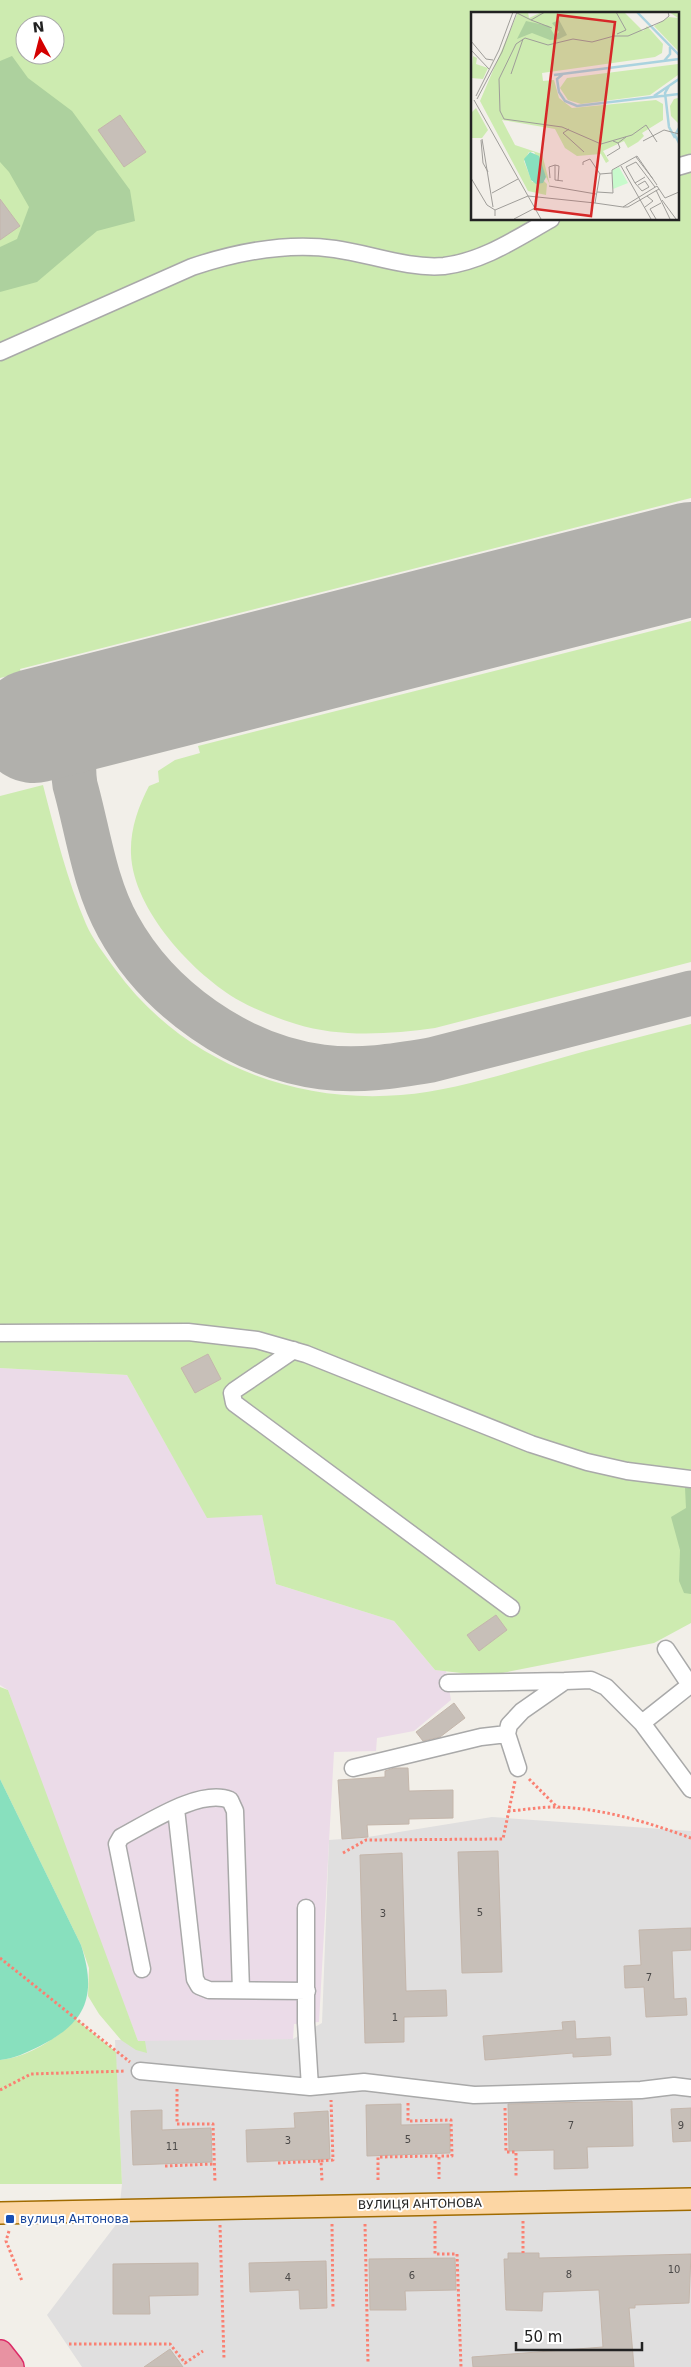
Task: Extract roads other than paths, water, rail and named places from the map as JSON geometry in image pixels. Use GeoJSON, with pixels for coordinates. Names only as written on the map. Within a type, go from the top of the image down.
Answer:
{"type":"FeatureCollection","features":[{"type":"Feature","properties":{"kind":"main road","name":"ВУЛИЦЯ АНТОНОВА"},"geometry":{"type":"LineString","coordinates":[[5,2222],[691,2199]]}},
{"type":"Feature","properties":{"kind":"street"},"geometry":{"type":"LineString","coordinates":[[678,167],[691,163]]}},
{"type":"Feature","properties":{"kind":"street"},"geometry":{"type":"LineString","coordinates":[[0,352],[192,267],[210,261],[253,252],[312,247],[335,248],[404,263],[445,266],[484,256],[549,220]]}},
{"type":"Feature","properties":{"kind":"street"},"geometry":{"type":"LineString","coordinates":[[0,1333],[208,1332],[257,1340],[294,1350],[531,1444],[587,1462],[627,1471],[691,1479]]}},
{"type":"Feature","properties":{"kind":"street"},"geometry":{"type":"LineString","coordinates":[[294,1350],[235,1390],[232,1393],[234,1402],[511,1608]]}},
{"type":"Feature","properties":{"kind":"street"},"geometry":{"type":"LineString","coordinates":[[642,1723],[690,1685],[666,1649]]}},
{"type":"Feature","properties":{"kind":"street"},"geometry":{"type":"LineString","coordinates":[[448,1682],[591,1680],[606,1687],[642,1723],[691,1789]]}},
{"type":"Feature","properties":{"kind":"street"},"geometry":{"type":"LineString","coordinates":[[518,1768],[507,1734],[510,1725],[522,1711],[565,1681]]}},
{"type":"Feature","properties":{"kind":"street"},"geometry":{"type":"LineString","coordinates":[[353,1768],[481,1737],[507,1734]]}},
{"type":"Feature","properties":{"kind":"street"},"geometry":{"type":"LineString","coordinates":[[142,1968],[117,1844],[121,1837],[176,1809],[209,1797],[221,1797],[230,1800],[235,1811],[241,1990]]}},
{"type":"Feature","properties":{"kind":"street"},"geometry":{"type":"LineString","coordinates":[[176,1809],[195,1979],[199,1986],[208,1990],[307,1991]]}},
{"type":"Feature","properties":{"kind":"street"},"geometry":{"type":"LineString","coordinates":[[306,1908],[310,2087]]}},
{"type":"Feature","properties":{"kind":"street"},"geometry":{"type":"LineString","coordinates":[[140,2071],[310,2087],[364,2082],[474,2095],[641,2090],[674,2086],[691,2088]]}},
{"type":"Feature","properties":{"kind":"place","name":"вулиця Антонова"},"geometry":{"type":"Point","coordinates":[10,2219]}}]}
